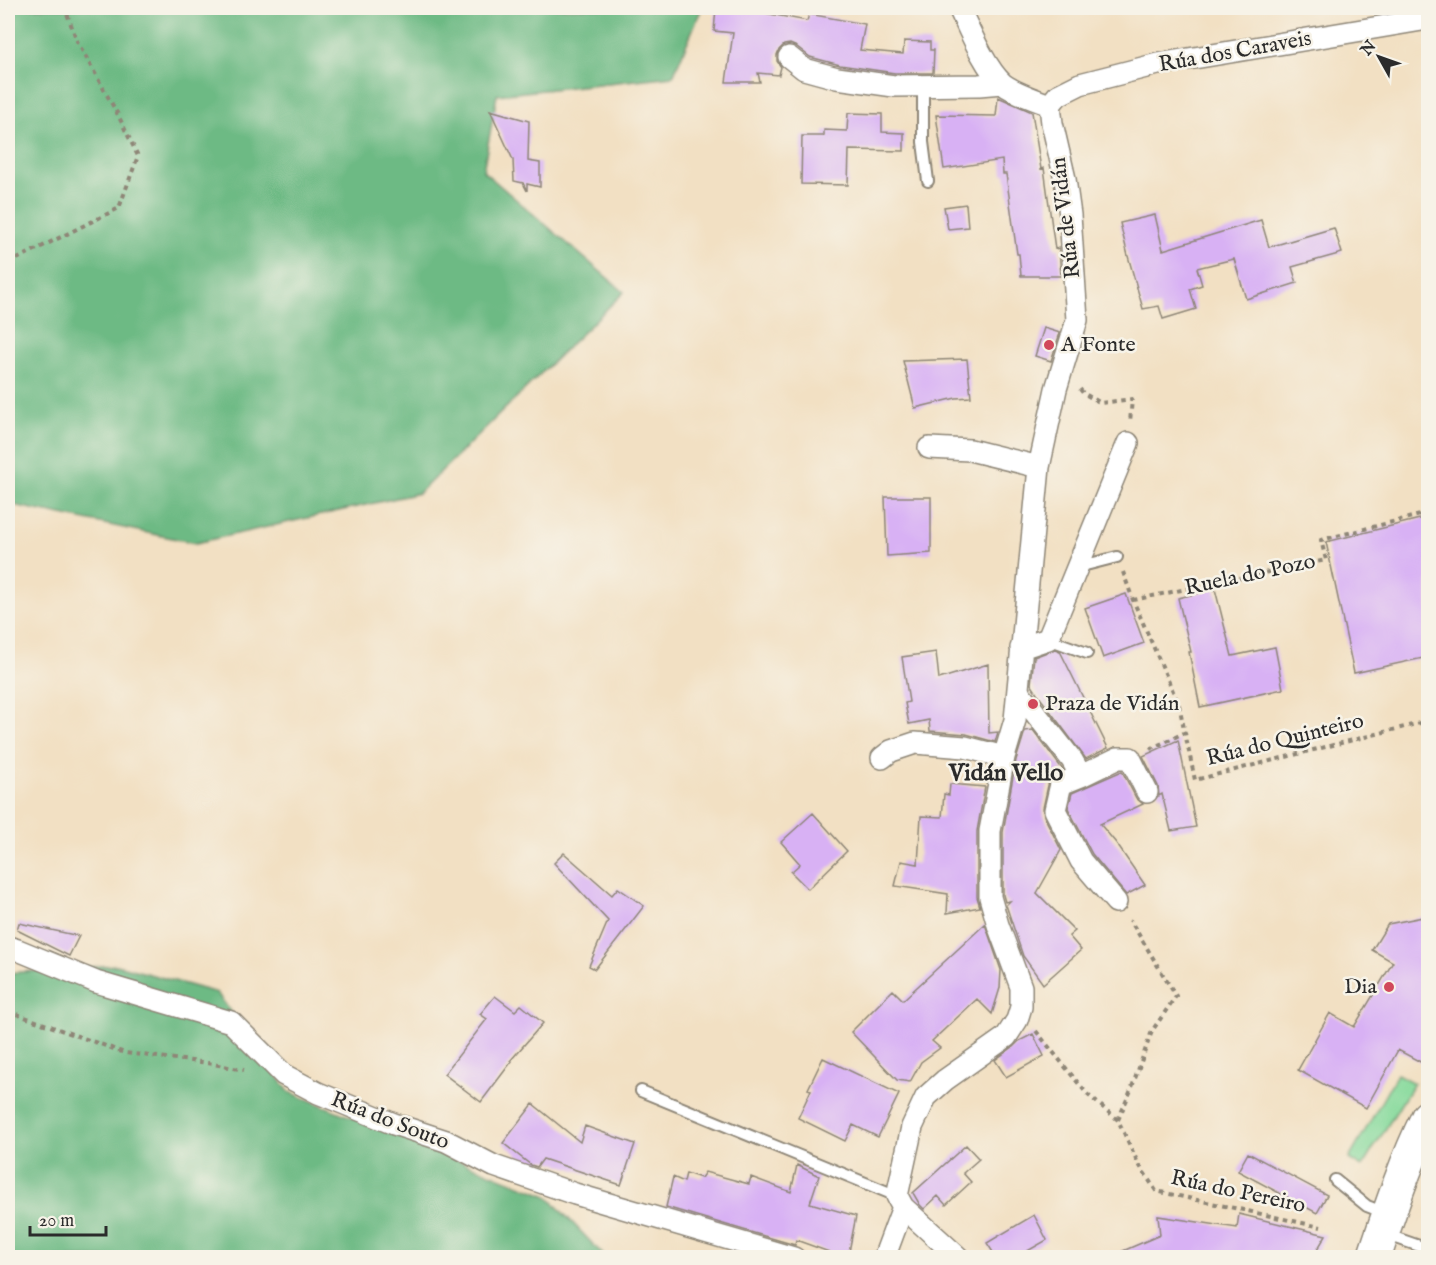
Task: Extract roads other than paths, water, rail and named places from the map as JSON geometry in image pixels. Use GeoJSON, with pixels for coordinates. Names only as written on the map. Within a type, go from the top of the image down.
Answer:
{"type":"FeatureCollection","features":[{"type":"Feature","properties":{"kind":"main road"},"geometry":{"type":"LineString","coordinates":[[1382,1235],[1419,1134],[1428,1117]]}},
{"type":"Feature","properties":{"kind":"street"},"geometry":{"type":"LineString","coordinates":[[959,8],[980,51],[1002,83],[1019,93],[1050,105]]}},
{"type":"Feature","properties":{"kind":"street","name":"Rúa dos Caraveis"},"geometry":{"type":"LineString","coordinates":[[1050,105],[1058,95],[1080,84],[1158,64],[1428,19]]}},
{"type":"Feature","properties":{"kind":"street"},"geometry":{"type":"LineString","coordinates":[[789,57],[804,69],[837,78],[894,86],[1002,83]]}},
{"type":"Feature","properties":{"kind":"street","name":"Rúa de Vidán"},"geometry":{"type":"LineString","coordinates":[[900,1202],[912,1127],[926,1098],[945,1080],[1006,1037],[1017,1020],[1021,1007],[1021,987],[990,897],[990,831],[1004,757],[1015,720],[1039,467],[1062,368],[1077,320],[1070,215],[1050,105]]}},
{"type":"Feature","properties":{"kind":"street"},"geometry":{"type":"LineString","coordinates":[[1021,648],[1048,639],[1128,443]]}},
{"type":"Feature","properties":{"kind":"street"},"geometry":{"type":"LineString","coordinates":[[929,448],[970,450],[1039,467]]}},
{"type":"Feature","properties":{"kind":"street"},"geometry":{"type":"LineString","coordinates":[[1018,692],[1072,760],[1080,777]]}},
{"type":"Feature","properties":{"kind":"street"},"geometry":{"type":"LineString","coordinates":[[882,758],[891,751],[915,743],[965,747],[1004,757]]}},
{"type":"Feature","properties":{"kind":"street"},"geometry":{"type":"LineString","coordinates":[[1116,902],[1081,861],[1054,810],[1060,784],[1118,758],[1130,758],[1147,792]]}},
{"type":"Feature","properties":{"kind":"street","name":"Rúa do Souto"},"geometry":{"type":"LineString","coordinates":[[8,947],[96,982],[231,1022],[284,1075],[318,1093],[394,1124],[446,1141],[494,1166],[575,1194],[794,1257]]}},
{"type":"Feature","properties":{"kind":"street"},"geometry":{"type":"LineString","coordinates":[[884,1257],[900,1202],[959,1257]]}},
{"type":"Feature","properties":{"kind":"lane"},"geometry":{"type":"LineString","coordinates":[[923,86],[923,142],[928,181]]}},
{"type":"Feature","properties":{"kind":"lane"},"geometry":{"type":"LineString","coordinates":[[1078,567],[1117,557]]}},
{"type":"Feature","properties":{"kind":"lane"},"geometry":{"type":"LineString","coordinates":[[1048,639],[1087,653]]}},
{"type":"Feature","properties":{"kind":"lane"},"geometry":{"type":"LineString","coordinates":[[641,1091],[900,1202]]}},
{"type":"Feature","properties":{"kind":"lane"},"geometry":{"type":"LineString","coordinates":[[1335,1180],[1366,1206],[1382,1235],[1428,1249]]}},
{"type":"Feature","properties":{"kind":"place","name":"A Fonte"},"geometry":{"type":"Point","coordinates":[1049,345]}},
{"type":"Feature","properties":{"kind":"place","name":"Praza de Vidán"},"geometry":{"type":"Point","coordinates":[1033,704]}},
{"type":"Feature","properties":{"kind":"place","name":"Dia"},"geometry":{"type":"Point","coordinates":[1389,987]}},
{"type":"Feature","properties":{"kind":"district","name":"Vidán Vello"},"geometry":{"type":"Point","coordinates":[1006,773]}}]}
